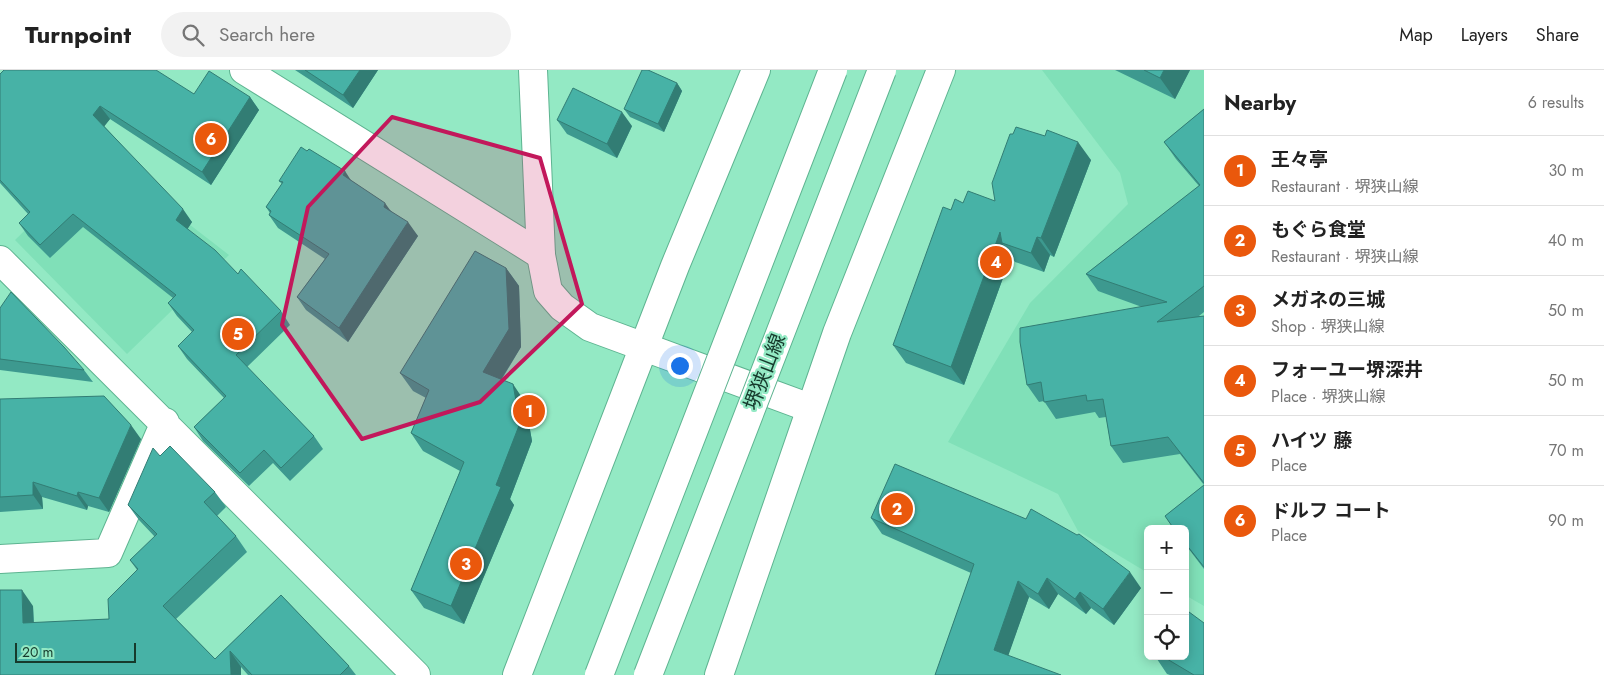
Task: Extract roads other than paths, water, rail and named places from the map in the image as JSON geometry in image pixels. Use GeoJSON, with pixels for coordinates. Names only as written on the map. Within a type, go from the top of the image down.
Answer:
{"type":"FeatureCollection","features":[{"type":"Feature","properties":{"kind":"main road"},"geometry":{"type":"LineString","coordinates":[[244,70],[540,255]]}},
{"type":"Feature","properties":{"kind":"main road"},"geometry":{"type":"LineString","coordinates":[[532,70],[540,255],[548,291],[562,307],[590,327],[810,408]]}},
{"type":"Feature","properties":{"kind":"main road"},"geometry":{"type":"LineString","coordinates":[[517,675],[644,348],[756,70]]}},
{"type":"Feature","properties":{"kind":"main road"},"geometry":{"type":"LineString","coordinates":[[599,675],[833,70]]}},
{"type":"Feature","properties":{"kind":"main road","name":"堺狭山線"},"geometry":{"type":"LineString","coordinates":[[648,675],[882,70]]}},
{"type":"Feature","properties":{"kind":"main road"},"geometry":{"type":"LineString","coordinates":[[719,675],[840,324],[941,70]]}},
{"type":"Feature","properties":{"kind":"main road"},"geometry":{"type":"LineString","coordinates":[[0,260],[165,422],[416,675]]}},
{"type":"Feature","properties":{"kind":"main road"},"geometry":{"type":"LineString","coordinates":[[0,559],[108,553],[165,422]]}},
{"type":"Feature","properties":{"kind":"place","name":"ドルフ コート"},"geometry":{"type":"Point","coordinates":[211,139]}},
{"type":"Feature","properties":{"kind":"place","name":"フォーユー堺深井"},"geometry":{"type":"Point","coordinates":[996,262]}},
{"type":"Feature","properties":{"kind":"place","name":"ハイツ 藤"},"geometry":{"type":"Point","coordinates":[238,334]}},
{"type":"Feature","properties":{"kind":"place","name":"王々亭"},"geometry":{"type":"Point","coordinates":[529,411]}},
{"type":"Feature","properties":{"kind":"place","name":"もぐら食堂"},"geometry":{"type":"Point","coordinates":[897,509]}},
{"type":"Feature","properties":{"kind":"place","name":"メガネの三城"},"geometry":{"type":"Point","coordinates":[466,564]}}]}
